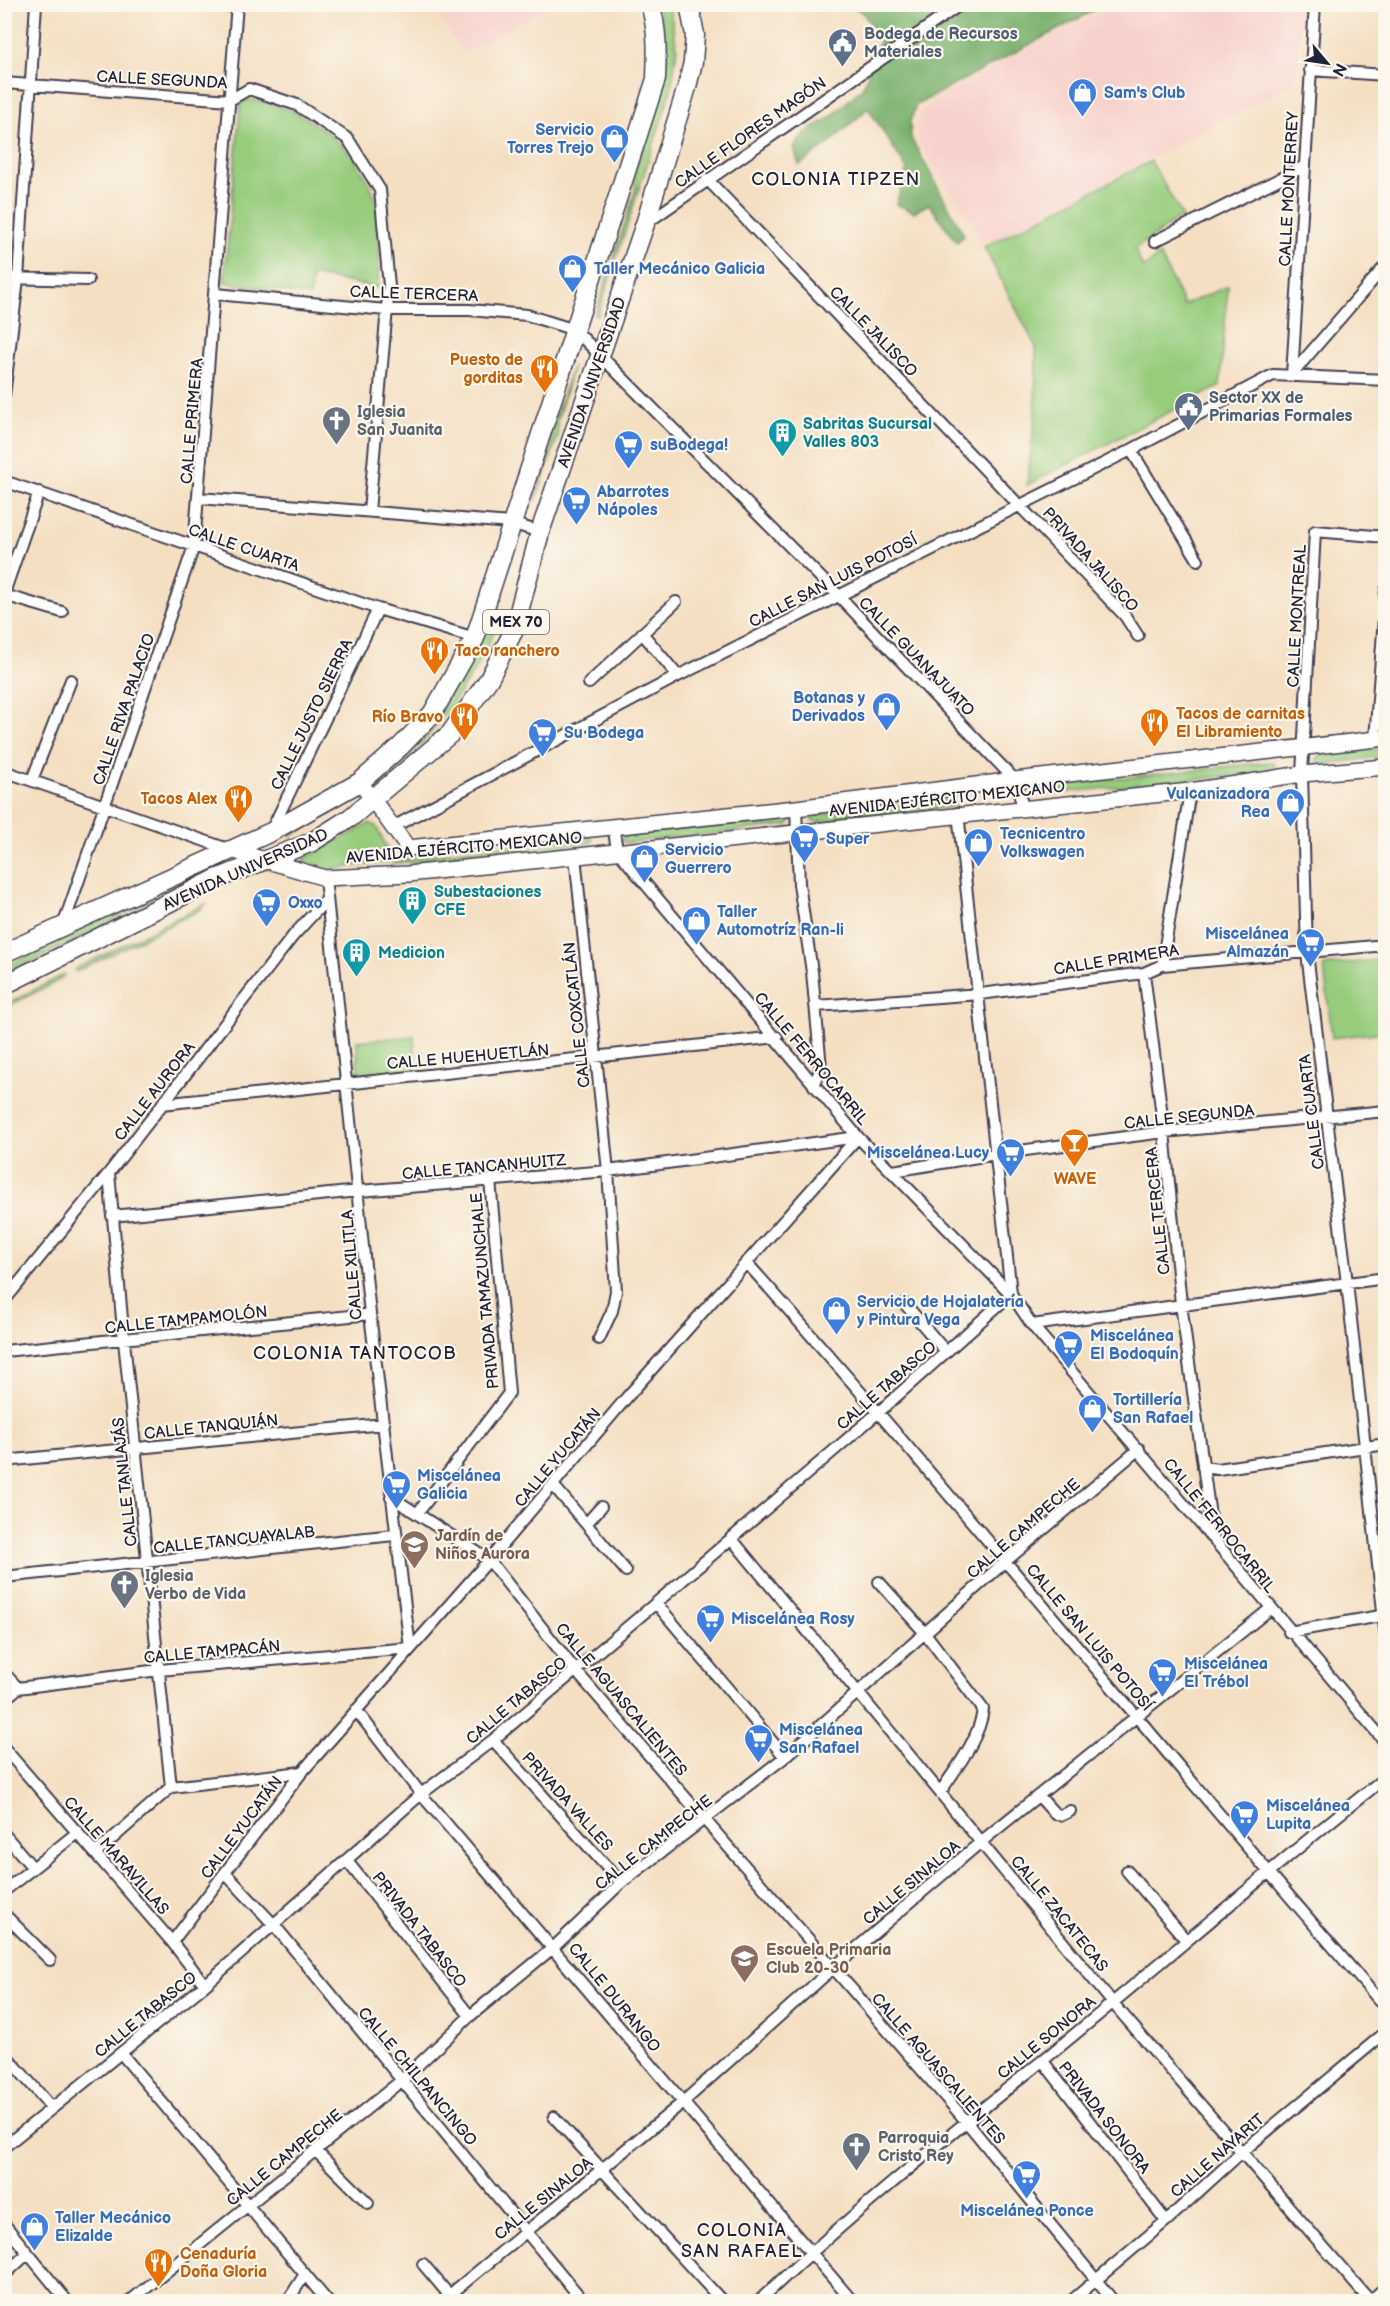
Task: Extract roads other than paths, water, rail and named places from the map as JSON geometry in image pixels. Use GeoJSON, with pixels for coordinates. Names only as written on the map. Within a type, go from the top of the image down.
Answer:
{"type":"FeatureCollection","features":[{"type":"Feature","properties":{"kind":"main road","name":"AVENIDA UNIVERSIDAD"},"geometry":{"type":"LineString","coordinates":[[4,953],[228,849],[271,832],[360,782],[400,747],[432,714],[475,638],[496,579],[511,523],[656,79],[657,47],[650,4]]}},
{"type":"Feature","properties":{"kind":"main road","name":"AVENIDA UNIVERSIDAD"},"geometry":{"type":"LineString","coordinates":[[4,985],[214,880],[312,842],[350,819],[450,734],[489,679],[514,630],[540,532],[645,224],[693,62],[695,35],[689,4]]}},
{"type":"Feature","properties":{"kind":"main road","name":"AVENIDA EJÉRCITO MEXICANO"},"geometry":{"type":"LineString","coordinates":[[360,782],[408,848],[613,825],[796,808],[1015,780],[1380,739]]}},
{"type":"Feature","properties":{"kind":"main road","name":"AVENIDA EJÉRCITO MEXICANO"},"geometry":{"type":"LineString","coordinates":[[228,849],[325,878],[444,871],[617,850],[797,833],[958,813],[1190,791],[1302,774],[1386,766]]}},
{"type":"Feature","properties":{"kind":"street"},"geometry":{"type":"LineString","coordinates":[[4,396],[18,279],[36,4]]}},
{"type":"Feature","properties":{"kind":"street","name":"CALLE PRIMERA"},"geometry":{"type":"LineString","coordinates":[[237,4],[200,498],[511,523],[540,532]]}},
{"type":"Feature","properties":{"kind":"street","name":"CALLE FLORES MAGÓN"},"geometry":{"type":"LineString","coordinates":[[645,224],[706,179],[961,4]]}},
{"type":"Feature","properties":{"kind":"street","name":"CALLE MONTERREY"},"geometry":{"type":"LineString","coordinates":[[1292,375],[1315,4]]}},
{"type":"Feature","properties":{"kind":"street"},"geometry":{"type":"LineString","coordinates":[[1310,70],[1386,75]]}},
{"type":"Feature","properties":{"kind":"street","name":"CALLE SEGUNDA"},"geometry":{"type":"LineString","coordinates":[[4,83],[230,100],[249,90],[297,105],[348,139],[380,190],[389,286],[369,511]]}},
{"type":"Feature","properties":{"kind":"street"},"geometry":{"type":"LineString","coordinates":[[1155,241],[1305,166]]}},
{"type":"Feature","properties":{"kind":"street","name":"CALLE JALISCO"},"geometry":{"type":"LineString","coordinates":[[706,179],[1021,505]]}},
{"type":"Feature","properties":{"kind":"street"},"geometry":{"type":"LineString","coordinates":[[1292,375],[1386,265]]}},
{"type":"Feature","properties":{"kind":"street"},"geometry":{"type":"LineString","coordinates":[[4,278],[88,280]]}},
{"type":"Feature","properties":{"kind":"street","name":"CALLE TERCERA"},"geometry":{"type":"LineString","coordinates":[[216,294],[386,309],[469,310],[527,315],[575,330],[599,355]]}},
{"type":"Feature","properties":{"kind":"street","name":"CALLE GUANAJUATO"},"geometry":{"type":"LineString","coordinates":[[599,355],[837,594],[1015,780],[1023,807]]}},
{"type":"Feature","properties":{"kind":"street","name":"CALLE SAN LUIS POTOSÍ"},"geometry":{"type":"LineString","coordinates":[[393,827],[837,594],[1131,450],[1273,375],[1386,380]]}},
{"type":"Feature","properties":{"kind":"street"},"geometry":{"type":"LineString","coordinates":[[1131,450],[1198,560]]}},
{"type":"Feature","properties":{"kind":"street","name":"CALLE CUARTA"},"geometry":{"type":"LineString","coordinates":[[4,481],[378,609],[475,638]]}},
{"type":"Feature","properties":{"kind":"street"},"geometry":{"type":"LineString","coordinates":[[39,492],[4,594],[62,612]]}},
{"type":"Feature","properties":{"kind":"street","name":"CALLE RIVA PALACIO"},"geometry":{"type":"LineString","coordinates":[[63,926],[107,806],[194,546],[200,498]]}},
{"type":"Feature","properties":{"kind":"street","name":"PRIVADA JALISCO"},"geometry":{"type":"LineString","coordinates":[[1021,505],[1125,616],[1138,636]]}},
{"type":"Feature","properties":{"kind":"street","name":"CALLE MONTREAL"},"geometry":{"type":"LineString","coordinates":[[1302,774],[1315,531],[1386,537]]}},
{"type":"Feature","properties":{"kind":"street"},"geometry":{"type":"LineString","coordinates":[[1380,739],[1386,590]]}},
{"type":"Feature","properties":{"kind":"street"},"geometry":{"type":"LineString","coordinates":[[589,683],[676,602]]}},
{"type":"Feature","properties":{"kind":"street","name":"CALLE JUSTO SIERRA"},"geometry":{"type":"LineString","coordinates":[[271,832],[378,609]]}},
{"type":"Feature","properties":{"kind":"street"},"geometry":{"type":"LineString","coordinates":[[642,633],[678,676]]}},
{"type":"Feature","properties":{"kind":"street"},"geometry":{"type":"LineString","coordinates":[[32,780],[71,680]]}},
{"type":"Feature","properties":{"kind":"street"},"geometry":{"type":"LineString","coordinates":[[4,771],[228,849]]}},
{"type":"Feature","properties":{"kind":"street","name":"CALLE CUARTA"},"geometry":{"type":"LineString","coordinates":[[1302,774],[1307,953],[1366,1446],[1386,1638]]}},
{"type":"Feature","properties":{"kind":"street"},"geometry":{"type":"LineString","coordinates":[[1162,965],[1190,791]]}},
{"type":"Feature","properties":{"kind":"street"},"geometry":{"type":"LineString","coordinates":[[796,808],[799,884],[816,1006],[821,1067],[814,1086]]}},
{"type":"Feature","properties":{"kind":"street"},"geometry":{"type":"LineString","coordinates":[[958,813],[980,994],[1011,1294],[1032,1325],[1386,1278]]}},
{"type":"Feature","properties":{"kind":"street"},"geometry":{"type":"LineString","coordinates":[[613,825],[617,850]]}},
{"type":"Feature","properties":{"kind":"street","name":"CALLE FERROCARRIL"},"geometry":{"type":"LineString","coordinates":[[617,850],[858,1137],[1011,1294]]}},
{"type":"Feature","properties":{"kind":"street","name":"CALLE COXCATLÁN"},"geometry":{"type":"LineString","coordinates":[[575,856],[608,1171],[616,1291],[612,1311],[599,1339]]}},
{"type":"Feature","properties":{"kind":"street","name":"CALLE XILITLA"},"geometry":{"type":"LineString","coordinates":[[325,878],[394,1535],[410,1648]]}},
{"type":"Feature","properties":{"kind":"street","name":"CALLE AURORA"},"geometry":{"type":"LineString","coordinates":[[4,1301],[109,1173],[293,936],[327,899]]}},
{"type":"Feature","properties":{"kind":"street","name":"CALLE PRIMERA"},"geometry":{"type":"LineString","coordinates":[[816,1006],[980,994],[1144,973],[1162,965],[1386,945]]}},
{"type":"Feature","properties":{"kind":"street","name":"CALLE TERCERA"},"geometry":{"type":"LineString","coordinates":[[1144,973],[1164,1132],[1181,1304],[1213,1538]]}},
{"type":"Feature","properties":{"kind":"street","name":"CALLE HUEHUETLÁN"},"geometry":{"type":"LineString","coordinates":[[162,1104],[777,1038]]}},
{"type":"Feature","properties":{"kind":"street","name":"CALLE SEGUNDA"},"geometry":{"type":"LineString","coordinates":[[893,1171],[996,1154],[1164,1132],[1386,1111]]}},
{"type":"Feature","properties":{"kind":"street","name":"CALLE TANCANHUITZ"},"geometry":{"type":"LineString","coordinates":[[112,1216],[359,1191],[608,1171],[858,1137]]}},
{"type":"Feature","properties":{"kind":"street","name":"CALLE YUCATÁN"},"geometry":{"type":"LineString","coordinates":[[172,1942],[302,1772],[489,1560],[746,1262],[858,1137]]}},
{"type":"Feature","properties":{"kind":"street","name":"CALLE TANLAJÁS"},"geometry":{"type":"LineString","coordinates":[[109,1173],[124,1341],[171,1786]]}},
{"type":"Feature","properties":{"kind":"street","name":"PRIVADA TAMAZUNCHALE"},"geometry":{"type":"LineString","coordinates":[[417,1514],[510,1393],[490,1180]]}},
{"type":"Feature","properties":{"kind":"street","name":"CALLE SAN LUIS POTOSÍ"},"geometry":{"type":"LineString","coordinates":[[746,1262],[880,1411],[1266,1871],[1386,2008]]}},
{"type":"Feature","properties":{"kind":"street","name":"CALLE TABASCO"},"geometry":{"type":"LineString","coordinates":[[4,2146],[205,1985],[421,1794],[493,1740],[656,1603],[880,1411],[1011,1294]]}},
{"type":"Feature","properties":{"kind":"street"},"geometry":{"type":"LineString","coordinates":[[905,1304],[946,1352]]}},
{"type":"Feature","properties":{"kind":"street","name":"CALLE TAMPAMOLÓN"},"geometry":{"type":"LineString","coordinates":[[4,1351],[124,1341],[370,1314]]}},
{"type":"Feature","properties":{"kind":"street","name":"CALLE FERROCARRIL"},"geometry":{"type":"LineString","coordinates":[[1032,1325],[1139,1449],[1289,1632],[1386,1743]]}},
{"type":"Feature","properties":{"kind":"street","name":"CALLE TANQUIÁN"},"geometry":{"type":"LineString","coordinates":[[4,1461],[384,1424]]}},
{"type":"Feature","properties":{"kind":"street"},"geometry":{"type":"LineString","coordinates":[[1203,1467],[1218,1469],[1386,1444]]}},
{"type":"Feature","properties":{"kind":"street","name":"CALLE CAMPECHE"},"geometry":{"type":"LineString","coordinates":[[135,2300],[402,2080],[470,2016],[554,1947],[621,1883],[785,1757],[1006,1561],[1139,1449]]}},
{"type":"Feature","properties":{"kind":"street"},"geometry":{"type":"LineString","coordinates":[[553,1485],[626,1570]]}},
{"type":"Feature","properties":{"kind":"street","name":"CALLE AGUASCALIENTES"},"geometry":{"type":"LineString","coordinates":[[391,1497],[489,1560],[575,1670],[966,2121],[1114,2301]]}},
{"type":"Feature","properties":{"kind":"street"},"geometry":{"type":"LineString","coordinates":[[586,1524],[601,1507]]}},
{"type":"Feature","properties":{"kind":"street","name":"CALLE TANCUAYALAB"},"geometry":{"type":"LineString","coordinates":[[4,1577],[394,1535]]}},
{"type":"Feature","properties":{"kind":"street","name":"CALLE ZACATECAS"},"geometry":{"type":"LineString","coordinates":[[731,1538],[859,1691],[1112,2002],[1243,2151],[1370,2301]]}},
{"type":"Feature","properties":{"kind":"street"},"geometry":{"type":"LineString","coordinates":[[879,1582],[925,1632],[983,1708],[976,1732],[941,1791]]}},
{"type":"Feature","properties":{"kind":"street"},"geometry":{"type":"LineString","coordinates":[[656,1603],[785,1757]]}},
{"type":"Feature","properties":{"kind":"street","name":"CALLE SINALOA"},"geometry":{"type":"LineString","coordinates":[[448,2299],[682,2103],[832,1969],[982,1841],[1270,1609]]}},
{"type":"Feature","properties":{"kind":"street"},"geometry":{"type":"LineString","coordinates":[[1289,1632],[1384,1615]]}},
{"type":"Feature","properties":{"kind":"street","name":"CALLE TAMPACÁN"},"geometry":{"type":"LineString","coordinates":[[18,1688],[159,1670],[410,1648]]}},
{"type":"Feature","properties":{"kind":"street"},"geometry":{"type":"LineString","coordinates":[[4,1673],[18,1688],[4,1700]]}},
{"type":"Feature","properties":{"kind":"street","name":"CALLE DURANGO"},"geometry":{"type":"LineString","coordinates":[[356,1710],[421,1794],[554,1947],[682,2103],[812,2250],[853,2301]]}},
{"type":"Feature","properties":{"kind":"street","name":"PRIVADA VALLES"},"geometry":{"type":"LineString","coordinates":[[493,1740],[621,1883]]}},
{"type":"Feature","properties":{"kind":"street","name":"CALLE MARAVILLAS"},"geometry":{"type":"LineString","coordinates":[[7,1756],[78,1832],[172,1942],[205,1985]]}},
{"type":"Feature","properties":{"kind":"street"},"geometry":{"type":"LineString","coordinates":[[96,1853],[171,1786],[302,1772]]}},
{"type":"Feature","properties":{"kind":"street","name":"CALLE SONORA"},"geometry":{"type":"LineString","coordinates":[[758,2301],[812,2250],[966,2121],[1112,2002],[1266,1871],[1386,1777]]}},
{"type":"Feature","properties":{"kind":"street"},"geometry":{"type":"LineString","coordinates":[[1039,1796],[1055,1814],[1062,1815],[1070,1811]]}},
{"type":"Feature","properties":{"kind":"street"},"geometry":{"type":"LineString","coordinates":[[4,1891],[78,1832]]}},
{"type":"Feature","properties":{"kind":"street"},"geometry":{"type":"LineString","coordinates":[[4,1834],[33,1868]]}},
{"type":"Feature","properties":{"kind":"street","name":"PRIVADA TABASCO"},"geometry":{"type":"LineString","coordinates":[[347,1861],[470,2016]]}},
{"type":"Feature","properties":{"kind":"street"},"geometry":{"type":"LineString","coordinates":[[1127,1871],[1186,1940]]}},
{"type":"Feature","properties":{"kind":"street","name":"CALLE CHILPANCINGO"},"geometry":{"type":"LineString","coordinates":[[225,1873],[274,1926],[584,2301]]}},
{"type":"Feature","properties":{"kind":"street"},"geometry":{"type":"LineString","coordinates":[[4,1914],[50,1960]]}},
{"type":"Feature","properties":{"kind":"street","name":"CALLE NAYARIT"},"geometry":{"type":"LineString","coordinates":[[1070,2301],[1166,2221],[1243,2151],[1386,2032]]}},
{"type":"Feature","properties":{"kind":"street"},"geometry":{"type":"LineString","coordinates":[[4,2053],[52,2108]]}},
{"type":"Feature","properties":{"kind":"street"},"geometry":{"type":"LineString","coordinates":[[120,2053],[328,2301]]}},
{"type":"Feature","properties":{"kind":"street","name":"PRIVADA SONORA"},"geometry":{"type":"LineString","coordinates":[[1042,2060],[1166,2221]]}},
{"type":"Feature","properties":{"kind":"street"},"geometry":{"type":"LineString","coordinates":[[554,2117],[723,2301]]}},
{"type":"Feature","properties":{"kind":"street"},"geometry":{"type":"LineString","coordinates":[[316,2151],[368,2203]]}},
{"type":"Feature","properties":{"kind":"street"},"geometry":{"type":"LineString","coordinates":[[4,2224],[68,2301]]}},
{"type":"Feature","properties":{"kind":"street"},"geometry":{"type":"LineString","coordinates":[[4,2275],[28,2253]]}},
{"type":"Feature","properties":{"kind":"street"},"geometry":{"type":"LineString","coordinates":[[423,2264],[448,2299]]}},
{"type":"Feature","properties":{"kind":"street"},"geometry":{"type":"LineString","coordinates":[[287,2301],[305,2274]]}},
{"type":"Feature","properties":{"kind":"street"},"geometry":{"type":"LineString","coordinates":[[1370,2301],[1386,2287]]}},
{"type":"Feature","properties":{"kind":"place","name":"Bodega de Recursos Materiales"},"geometry":{"type":"Point","coordinates":[843,68]}},
{"type":"Feature","properties":{"kind":"place","name":"Sam's Club"},"geometry":{"type":"Point","coordinates":[1083,118]}},
{"type":"Feature","properties":{"kind":"place","name":"Servicio Torres Trejo"},"geometry":{"type":"Point","coordinates":[615,164]}},
{"type":"Feature","properties":{"kind":"place","name":"Taller Mecánico Galicia"},"geometry":{"type":"Point","coordinates":[573,294]}},
{"type":"Feature","properties":{"kind":"place","name":"Puesto de gorditas"},"geometry":{"type":"Point","coordinates":[544,394]}},
{"type":"Feature","properties":{"kind":"place","name":"Sector XX de Primarias Formales"},"geometry":{"type":"Point","coordinates":[1188,432]}},
{"type":"Feature","properties":{"kind":"place","name":"Iglesia San Juanita"},"geometry":{"type":"Point","coordinates":[336,446]}},
{"type":"Feature","properties":{"kind":"place","name":"Sabritas Sucursal Valles 803"},"geometry":{"type":"Point","coordinates":[782,458]}},
{"type":"Feature","properties":{"kind":"place","name":"suBodega!"},"geometry":{"type":"Point","coordinates":[629,470]}},
{"type":"Feature","properties":{"kind":"place","name":"Abarrotes Nápoles"},"geometry":{"type":"Point","coordinates":[576,526]}},
{"type":"Feature","properties":{"kind":"place","name":"Taco ranchero"},"geometry":{"type":"Point","coordinates":[434,676]}},
{"type":"Feature","properties":{"kind":"place","name":"Botanas y Derivados"},"geometry":{"type":"Point","coordinates":[886,732]}},
{"type":"Feature","properties":{"kind":"place","name":"Río Bravo"},"geometry":{"type":"Point","coordinates":[464,742]}},
{"type":"Feature","properties":{"kind":"place","name":"Tacos de carnitas El Libramiento"},"geometry":{"type":"Point","coordinates":[1155,748]}},
{"type":"Feature","properties":{"kind":"place","name":"Su Bodega"},"geometry":{"type":"Point","coordinates":[543,758]}},
{"type":"Feature","properties":{"kind":"place","name":"Tacos Alex"},"geometry":{"type":"Point","coordinates":[238,824]}},
{"type":"Feature","properties":{"kind":"place","name":"Vulcanizadora Rea"},"geometry":{"type":"Point","coordinates":[1291,828]}},
{"type":"Feature","properties":{"kind":"place","name":"Super"},"geometry":{"type":"Point","coordinates":[805,864]}},
{"type":"Feature","properties":{"kind":"place","name":"Tecnicentro Volkswagen"},"geometry":{"type":"Point","coordinates":[979,868]}},
{"type":"Feature","properties":{"kind":"place","name":"Servicio Guerrero"},"geometry":{"type":"Point","coordinates":[644,884]}},
{"type":"Feature","properties":{"kind":"place","name":"Subestaciones CFE"},"geometry":{"type":"Point","coordinates":[413,926]}},
{"type":"Feature","properties":{"kind":"place","name":"Oxxo"},"geometry":{"type":"Point","coordinates":[267,928]}},
{"type":"Feature","properties":{"kind":"place","name":"Taller Automotríz Ran-li"},"geometry":{"type":"Point","coordinates":[696,946]}},
{"type":"Feature","properties":{"kind":"place","name":"Miscelánea Almazán"},"geometry":{"type":"Point","coordinates":[1310,968]}},
{"type":"Feature","properties":{"kind":"place","name":"Medicion"},"geometry":{"type":"Point","coordinates":[357,978]}},
{"type":"Feature","properties":{"kind":"place","name":"WAVE"},"geometry":{"type":"Point","coordinates":[1075,1168]}},
{"type":"Feature","properties":{"kind":"place","name":"Miscelánea Lucy"},"geometry":{"type":"Point","coordinates":[1010,1178]}},
{"type":"Feature","properties":{"kind":"place","name":"Servicio de Hojalatería y Pintura Vega"},"geometry":{"type":"Point","coordinates":[836,1336]}},
{"type":"Feature","properties":{"kind":"place","name":"Miscelánea El Bodoquín"},"geometry":{"type":"Point","coordinates":[1069,1370]}},
{"type":"Feature","properties":{"kind":"place","name":"Tortillería San Rafael"},"geometry":{"type":"Point","coordinates":[1092,1434]}},
{"type":"Feature","properties":{"kind":"place","name":"Miscelánea Galicia"},"geometry":{"type":"Point","coordinates":[396,1510]}},
{"type":"Feature","properties":{"kind":"place","name":"Jardín de Niños Aurora"},"geometry":{"type":"Point","coordinates":[414,1570]}},
{"type":"Feature","properties":{"kind":"place","name":"Iglesia Verbo de Vida"},"geometry":{"type":"Point","coordinates":[124,1610]}},
{"type":"Feature","properties":{"kind":"place","name":"Miscelánea Rosy"},"geometry":{"type":"Point","coordinates":[710,1644]}},
{"type":"Feature","properties":{"kind":"place","name":"Miscelánea El Trébol"},"geometry":{"type":"Point","coordinates":[1163,1698]}},
{"type":"Feature","properties":{"kind":"place","name":"Miscelánea San Rafael"},"geometry":{"type":"Point","coordinates":[758,1764]}},
{"type":"Feature","properties":{"kind":"place","name":"Miscelánea Lupita"},"geometry":{"type":"Point","coordinates":[1245,1840]}},
{"type":"Feature","properties":{"kind":"place","name":"Escuela Primaria Club 20-30"},"geometry":{"type":"Point","coordinates":[745,1984]}},
{"type":"Feature","properties":{"kind":"place","name":"Parroquia Cristo Rey"},"geometry":{"type":"Point","coordinates":[857,2172]}},
{"type":"Feature","properties":{"kind":"place","name":"Miscelánea Ponce"},"geometry":{"type":"Point","coordinates":[1027,2200]}},
{"type":"Feature","properties":{"kind":"place","name":"Taller Mecánico Elizalde"},"geometry":{"type":"Point","coordinates":[34,2252]}},
{"type":"Feature","properties":{"kind":"place","name":"Cenaduría Doña Gloria"},"geometry":{"type":"Point","coordinates":[159,2288]}},
{"type":"Feature","properties":{"kind":"district","name":"COLONIA TIPZEN"},"geometry":{"type":"Point","coordinates":[836,179]}},
{"type":"Feature","properties":{"kind":"district","name":"COLONIA TANTOCOB"},"geometry":{"type":"Point","coordinates":[355,1353]}},
{"type":"Feature","properties":{"kind":"district","name":"COLONIA SAN RAFAEL"},"geometry":{"type":"Point","coordinates":[742,2240]}}]}
